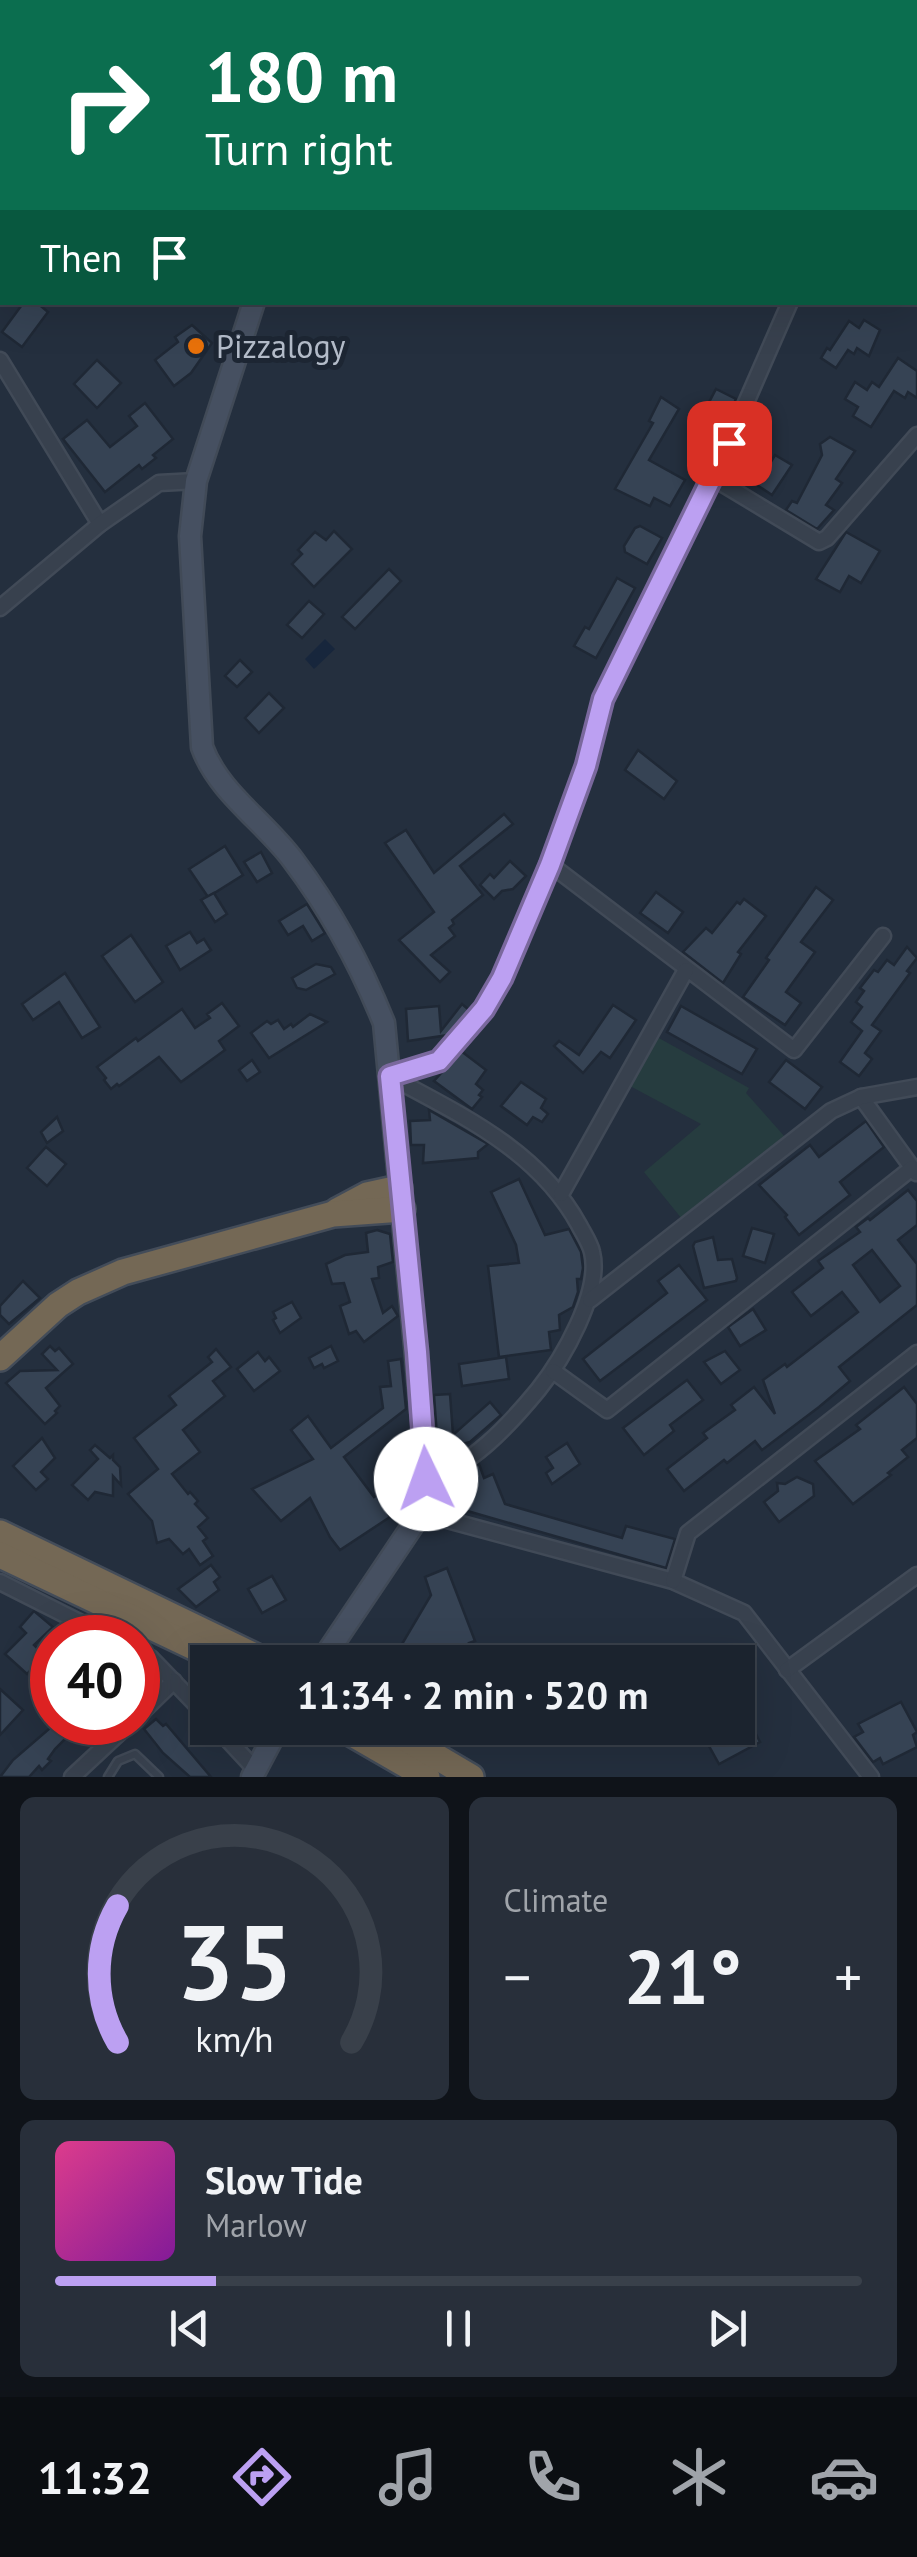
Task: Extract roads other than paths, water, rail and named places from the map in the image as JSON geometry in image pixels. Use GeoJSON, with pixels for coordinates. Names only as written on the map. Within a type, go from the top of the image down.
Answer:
{"type":"FeatureCollection","features":[{"type":"Feature","properties":{"kind":"highway"},"geometry":{"type":"LineString","coordinates":[[0,1358],[58,1305],[99,1281],[333,1214],[350,1202],[400,1199]]}},
{"type":"Feature","properties":{"kind":"highway"},"geometry":{"type":"LineString","coordinates":[[0,1533],[232,1645]]}},
{"type":"Feature","properties":{"kind":"highway"},"geometry":{"type":"LineString","coordinates":[[0,1554],[190,1646]]}},
{"type":"Feature","properties":{"kind":"highway"},"geometry":{"type":"LineString","coordinates":[[372,1745],[428,1777]]}},
{"type":"Feature","properties":{"kind":"highway"},"geometry":{"type":"LineString","coordinates":[[417,1745],[472,1777]]}},
{"type":"Feature","properties":{"kind":"street"},"geometry":{"type":"LineString","coordinates":[[253,305],[196,481],[190,536],[202,747],[215,775],[296,863],[369,985],[384,1022],[426,1479],[422,1513],[333,1645]]}},
{"type":"Feature","properties":{"kind":"street"},"geometry":{"type":"LineString","coordinates":[[390,1076],[439,1061],[484,1009],[509,964],[586,766],[603,699],[714,478],[789,305]]}},
{"type":"Feature","properties":{"kind":"street"},"geometry":{"type":"LineString","coordinates":[[0,360],[100,524]]}},
{"type":"Feature","properties":{"kind":"street"},"geometry":{"type":"LineString","coordinates":[[714,478],[819,542],[917,434]]}},
{"type":"Feature","properties":{"kind":"street"},"geometry":{"type":"LineString","coordinates":[[0,608],[100,524],[159,484],[196,481]]}},
{"type":"Feature","properties":{"kind":"street"},"geometry":{"type":"LineString","coordinates":[[550,865],[794,1050],[882,936]]}},
{"type":"Feature","properties":{"kind":"street"},"geometry":{"type":"LineString","coordinates":[[561,1194],[686,970]]}},
{"type":"Feature","properties":{"kind":"street"},"geometry":{"type":"LineString","coordinates":[[390,1076],[484,1128],[534,1166],[561,1194],[593,1254],[590,1300],[553,1372],[518,1414],[481,1447],[444,1475],[426,1479]]}},
{"type":"Feature","properties":{"kind":"street"},"geometry":{"type":"LineString","coordinates":[[590,1300],[831,1111],[860,1097],[917,1087]]}},
{"type":"Feature","properties":{"kind":"street"},"geometry":{"type":"LineString","coordinates":[[553,1372],[607,1410],[914,1171],[860,1097]]}},
{"type":"Feature","properties":{"kind":"street"},"geometry":{"type":"LineString","coordinates":[[673,1581],[688,1533],[917,1353]]}},
{"type":"Feature","properties":{"kind":"street"},"geometry":{"type":"LineString","coordinates":[[422,1513],[673,1581],[744,1613],[871,1777]]}},
{"type":"Feature","properties":{"kind":"street"},"geometry":{"type":"LineString","coordinates":[[787,1670],[917,1575]]}},
{"type":"Feature","properties":{"kind":"street"},"geometry":{"type":"LineString","coordinates":[[0,1582],[65,1615]]}},
{"type":"Feature","properties":{"kind":"street"},"geometry":{"type":"LineString","coordinates":[[160,1667],[190,1698]]}},
{"type":"Feature","properties":{"kind":"street"},"geometry":{"type":"LineString","coordinates":[[160,1695],[174,1682]]}},
{"type":"Feature","properties":{"kind":"street"},"geometry":{"type":"LineString","coordinates":[[72,1777],[106,1745]]}},
{"type":"Feature","properties":{"kind":"street"},"geometry":{"type":"LineString","coordinates":[[231,1745],[254,1773],[269,1745]]}},
{"type":"Feature","properties":{"kind":"lane"},"geometry":{"type":"LineString","coordinates":[[108,1777],[118,1761],[134,1754],[159,1777]]}},
{"type":"Feature","properties":{"kind":"water"},"geometry":{"type":"Polygon","coordinates":[[[325,639],[335,649],[314,669],[305,659],[325,639]]]}},
{"type":"Feature","properties":{"kind":"place","name":"Pizzalogy"},"geometry":{"type":"Point","coordinates":[196,346]}}]}
